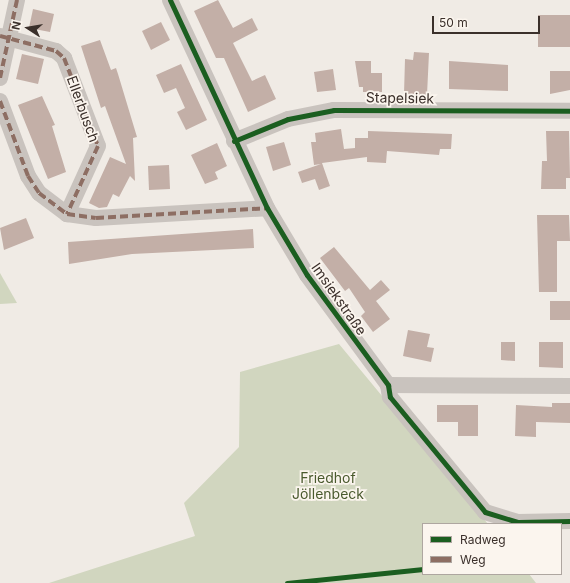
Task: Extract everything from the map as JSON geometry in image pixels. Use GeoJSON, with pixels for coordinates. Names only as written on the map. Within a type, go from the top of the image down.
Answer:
{"type":"FeatureCollection","features":[{"type":"Feature","properties":{"kind":"street"},"geometry":{"type":"LineString","coordinates":[[0,78],[4,37],[17,0]]}},
{"type":"Feature","properties":{"kind":"street","name":"Imsiekstraße"},"geometry":{"type":"LineString","coordinates":[[170,0],[234,141],[267,208],[307,275],[388,385],[390,397],[484,512],[518,522],[570,521]]}},
{"type":"Feature","properties":{"kind":"street","name":"Ellerbusch"},"geometry":{"type":"LineString","coordinates":[[4,37],[56,51],[64,58],[98,146],[67,214]]}},
{"type":"Feature","properties":{"kind":"street"},"geometry":{"type":"LineString","coordinates":[[0,101],[28,176],[39,193],[67,214],[96,218],[267,208]]}},
{"type":"Feature","properties":{"kind":"street","name":"Stapelsiek"},"geometry":{"type":"LineString","coordinates":[[234,141],[288,119],[334,110],[570,111]]}},
{"type":"Feature","properties":{"kind":"street"},"geometry":{"type":"LineString","coordinates":[[388,385],[570,386]]}},
{"type":"Feature","properties":{"kind":"green space"},"geometry":{"type":"Polygon","coordinates":[[[0,273],[17,303],[0,304],[0,273]]]}},
{"type":"Feature","properties":{"kind":"green space","name":"Friedhof Jöllenbeck"},"geometry":{"type":"Polygon","coordinates":[[[339,344],[487,523],[422,523],[422,575],[530,575],[536,583],[49,583],[195,536],[184,503],[239,447],[240,372],[339,344]]]}},
{"type":"Feature","properties":{"kind":"building"},"geometry":{"type":"Polygon","coordinates":[[[218,0],[233,28],[252,18],[258,30],[233,43],[252,81],[265,75],[276,99],[248,112],[224,58],[216,58],[194,11],[218,0]]]}},
{"type":"Feature","properties":{"kind":"building"},"geometry":{"type":"Polygon","coordinates":[[[33,9],[54,14],[50,32],[29,28],[33,9]]]}},
{"type":"Feature","properties":{"kind":"building"},"geometry":{"type":"Polygon","coordinates":[[[538,15],[570,15],[570,47],[538,47],[538,15]]]}},
{"type":"Feature","properties":{"kind":"building"},"geometry":{"type":"Polygon","coordinates":[[[161,22],[170,40],[151,50],[142,31],[161,22]]]}},
{"type":"Feature","properties":{"kind":"building"},"geometry":{"type":"Polygon","coordinates":[[[100,40],[111,70],[116,68],[137,137],[133,138],[135,181],[130,176],[119,197],[113,194],[107,207],[99,208],[89,203],[110,157],[126,164],[105,106],[101,108],[81,46],[100,40]]]}},
{"type":"Feature","properties":{"kind":"building"},"geometry":{"type":"Polygon","coordinates":[[[414,52],[429,53],[427,95],[404,94],[405,59],[413,60],[414,52]]]}},
{"type":"Feature","properties":{"kind":"building"},"geometry":{"type":"Polygon","coordinates":[[[22,54],[44,59],[38,84],[16,79],[22,54]]]}},
{"type":"Feature","properties":{"kind":"building"},"geometry":{"type":"Polygon","coordinates":[[[355,61],[371,61],[371,73],[382,73],[382,92],[363,92],[363,87],[359,87],[355,61]]]}},
{"type":"Feature","properties":{"kind":"building"},"geometry":{"type":"Polygon","coordinates":[[[449,61],[508,65],[508,91],[449,89],[449,61]]]}},
{"type":"Feature","properties":{"kind":"building"},"geometry":{"type":"Polygon","coordinates":[[[181,64],[207,120],[186,130],[177,112],[185,108],[176,88],[164,93],[156,75],[181,64]]]}},
{"type":"Feature","properties":{"kind":"building"},"geometry":{"type":"Polygon","coordinates":[[[333,69],[336,90],[317,92],[314,72],[333,69]]]}},
{"type":"Feature","properties":{"kind":"building"},"geometry":{"type":"Polygon","coordinates":[[[550,71],[570,71],[570,90],[550,94],[550,71]]]}},
{"type":"Feature","properties":{"kind":"building"},"geometry":{"type":"Polygon","coordinates":[[[42,96],[55,125],[52,126],[66,172],[48,179],[18,105],[42,96]]]}},
{"type":"Feature","properties":{"kind":"building"},"geometry":{"type":"Polygon","coordinates":[[[341,129],[344,149],[355,148],[355,138],[368,138],[368,131],[452,134],[451,149],[440,149],[439,155],[387,151],[386,163],[367,162],[367,157],[322,163],[330,186],[319,190],[315,179],[302,183],[298,172],[321,164],[314,165],[311,142],[316,142],[315,133],[341,129]]]}},
{"type":"Feature","properties":{"kind":"building"},"geometry":{"type":"Polygon","coordinates":[[[546,131],[569,131],[570,178],[566,178],[566,189],[541,189],[542,161],[547,161],[546,131]]]}},
{"type":"Feature","properties":{"kind":"building"},"geometry":{"type":"Polygon","coordinates":[[[284,142],[291,165],[273,171],[266,147],[284,142]]]}},
{"type":"Feature","properties":{"kind":"building"},"geometry":{"type":"Polygon","coordinates":[[[217,143],[227,166],[215,172],[218,179],[205,184],[191,155],[217,143]]]}},
{"type":"Feature","properties":{"kind":"building"},"geometry":{"type":"Polygon","coordinates":[[[169,165],[170,189],[149,190],[148,166],[169,165]]]}},
{"type":"Feature","properties":{"kind":"building"},"geometry":{"type":"Polygon","coordinates":[[[537,215],[569,215],[570,241],[557,241],[557,292],[539,292],[537,215]]]}},
{"type":"Feature","properties":{"kind":"building"},"geometry":{"type":"Polygon","coordinates":[[[26,218],[34,238],[4,250],[0,228],[26,218]]]}},
{"type":"Feature","properties":{"kind":"building"},"geometry":{"type":"Polygon","coordinates":[[[253,229],[254,248],[132,254],[69,264],[68,242],[253,229]]]}},
{"type":"Feature","properties":{"kind":"building"},"geometry":{"type":"Polygon","coordinates":[[[334,247],[370,290],[381,280],[390,290],[376,301],[390,319],[373,332],[361,316],[365,312],[349,288],[345,291],[320,258],[334,247]]]}},
{"type":"Feature","properties":{"kind":"building"},"geometry":{"type":"Polygon","coordinates":[[[550,301],[570,301],[570,320],[550,320],[550,301]]]}},
{"type":"Feature","properties":{"kind":"building"},"geometry":{"type":"Polygon","coordinates":[[[408,330],[430,334],[427,347],[434,348],[431,362],[403,356],[408,330]]]}},
{"type":"Feature","properties":{"kind":"building"},"geometry":{"type":"Polygon","coordinates":[[[501,342],[515,342],[515,361],[501,360],[501,342]]]}},
{"type":"Feature","properties":{"kind":"building"},"geometry":{"type":"Polygon","coordinates":[[[539,342],[563,342],[563,368],[539,367],[539,342]]]}},
{"type":"Feature","properties":{"kind":"building"},"geometry":{"type":"Polygon","coordinates":[[[552,403],[570,403],[570,423],[536,422],[536,437],[515,436],[516,405],[552,407],[552,403]]]}},
{"type":"Feature","properties":{"kind":"building"},"geometry":{"type":"Polygon","coordinates":[[[437,405],[478,405],[478,436],[458,436],[458,422],[437,422],[437,405]]]}},
{"type":"Feature","properties":{"kind":"marked path"},"geometry":{"type":"LineString","coordinates":[[0,78],[17,0]]}},
{"type":"Feature","properties":{"kind":"marked path"},"geometry":{"type":"LineString","coordinates":[[0,36],[56,51],[64,58],[98,146],[67,214]]}},
{"type":"Feature","properties":{"kind":"marked path"},"geometry":{"type":"LineString","coordinates":[[0,101],[28,176],[39,193],[67,214],[96,218],[267,208]]}},
{"type":"Feature","properties":{"kind":"cycle path"},"geometry":{"type":"LineString","coordinates":[[170,0],[267,208],[307,275],[388,385],[390,397],[485,512],[518,522],[570,521]]}},
{"type":"Feature","properties":{"kind":"cycle path"},"geometry":{"type":"LineString","coordinates":[[234,141],[288,119],[334,110],[570,111]]}},
{"type":"Feature","properties":{"kind":"cycle path"},"geometry":{"type":"LineString","coordinates":[[287,583],[422,569]]}}]}
